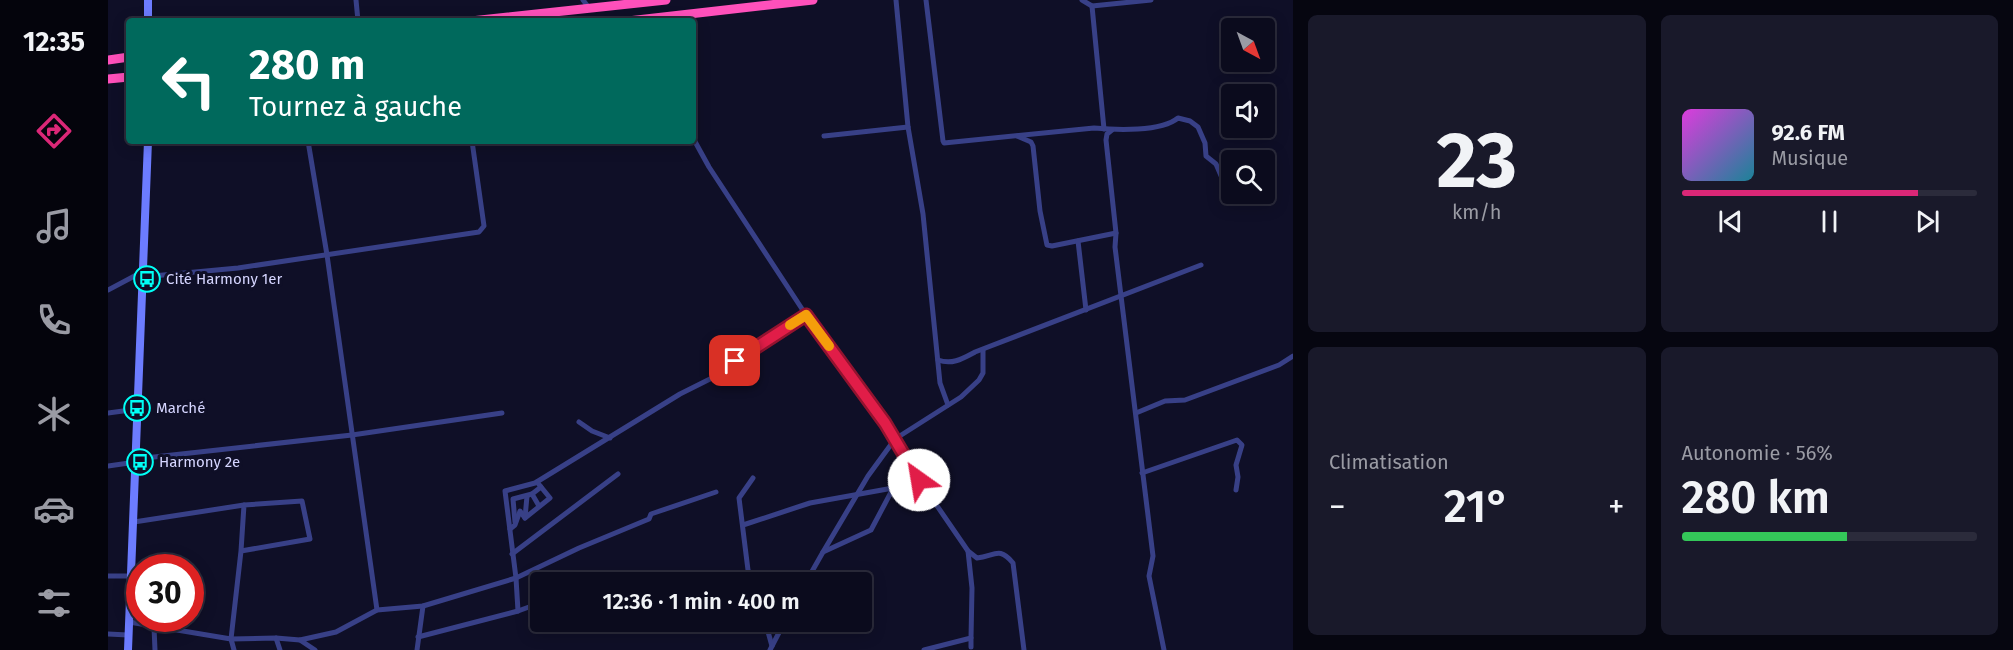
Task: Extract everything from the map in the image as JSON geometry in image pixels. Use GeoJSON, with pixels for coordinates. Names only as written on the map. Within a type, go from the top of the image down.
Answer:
{"type":"FeatureCollection","features":[{"type":"Feature","properties":{"kind":"highway"},"geometry":{"type":"LineString","coordinates":[[491,18],[586,4],[666,0]]}},
{"type":"Feature","properties":{"kind":"highway"},"geometry":{"type":"LineString","coordinates":[[654,18],[813,0]]}},
{"type":"Feature","properties":{"kind":"highway"},"geometry":{"type":"LineString","coordinates":[[108,60],[126,57]]}},
{"type":"Feature","properties":{"kind":"highway"},"geometry":{"type":"LineString","coordinates":[[108,79],[126,77]]}},
{"type":"Feature","properties":{"kind":"street"},"geometry":{"type":"LineString","coordinates":[[148,0],[148,18]]}},
{"type":"Feature","properties":{"kind":"street"},"geometry":{"type":"LineString","coordinates":[[356,0],[358,18]]}},
{"type":"Feature","properties":{"kind":"street"},"geometry":{"type":"LineString","coordinates":[[897,0],[908,127],[923,214],[942,392],[948,405]]}},
{"type":"Feature","properties":{"kind":"street"},"geometry":{"type":"LineString","coordinates":[[926,0],[943,141],[946,143],[1094,128],[1112,130],[1144,128],[1172,122],[1178,118],[1190,122],[1201,132],[1206,156],[1216,164],[1221,176]]}},
{"type":"Feature","properties":{"kind":"street"},"geometry":{"type":"LineString","coordinates":[[1082,0],[1092,6],[1151,0]]}},
{"type":"Feature","properties":{"kind":"street"},"geometry":{"type":"LineString","coordinates":[[1092,6],[1104,129]]}},
{"type":"Feature","properties":{"kind":"street"},"geometry":{"type":"LineString","coordinates":[[824,136],[908,127]]}},
{"type":"Feature","properties":{"kind":"street"},"geometry":{"type":"LineString","coordinates":[[1112,130],[1107,134],[1106,140],[1116,233],[1115,247],[1153,556],[1149,576],[1164,650]]}},
{"type":"Feature","properties":{"kind":"street"},"geometry":{"type":"LineString","coordinates":[[1016,136],[1031,142],[1033,146],[1046,243],[1050,246],[1116,233]]}},
{"type":"Feature","properties":{"kind":"street"},"geometry":{"type":"LineString","coordinates":[[696,143],[806,315],[895,439],[907,462],[969,551],[977,558],[987,557],[997,552],[1006,554],[1013,563],[1024,650]]}},
{"type":"Feature","properties":{"kind":"street"},"geometry":{"type":"LineString","coordinates":[[132,554],[148,144]]}},
{"type":"Feature","properties":{"kind":"street"},"geometry":{"type":"LineString","coordinates":[[308,144],[327,255],[377,610]]}},
{"type":"Feature","properties":{"kind":"street"},"geometry":{"type":"LineString","coordinates":[[108,290],[142,274],[238,268],[482,230],[484,226],[472,144]]}},
{"type":"Feature","properties":{"kind":"street"},"geometry":{"type":"LineString","coordinates":[[1078,241],[1086,310]]}},
{"type":"Feature","properties":{"kind":"street"},"geometry":{"type":"LineString","coordinates":[[938,360],[956,362],[1201,265]]}},
{"type":"Feature","properties":{"kind":"street"},"geometry":{"type":"LineString","coordinates":[[525,518],[530,495],[539,485],[680,394],[716,376],[718,372],[806,315]]}},
{"type":"Feature","properties":{"kind":"street"},"geometry":{"type":"LineString","coordinates":[[812,572],[856,496],[895,439],[974,387],[982,377],[983,350]]}},
{"type":"Feature","properties":{"kind":"street"},"geometry":{"type":"LineString","coordinates":[[1136,412],[1165,401],[1185,400],[1280,365],[1293,356]]}},
{"type":"Feature","properties":{"kind":"street"},"geometry":{"type":"LineString","coordinates":[[108,413],[138,409]]}},
{"type":"Feature","properties":{"kind":"street"},"geometry":{"type":"LineString","coordinates":[[108,466],[352,435],[502,413]]}},
{"type":"Feature","properties":{"kind":"street"},"geometry":{"type":"LineString","coordinates":[[579,422],[592,431],[610,438]]}},
{"type":"Feature","properties":{"kind":"street"},"geometry":{"type":"LineString","coordinates":[[1142,472],[1237,440],[1242,445],[1236,465],[1238,477],[1236,490]]}},
{"type":"Feature","properties":{"kind":"street"},"geometry":{"type":"LineString","coordinates":[[823,552],[872,530],[907,462]]}},
{"type":"Feature","properties":{"kind":"street"},"geometry":{"type":"LineString","coordinates":[[512,554],[618,474]]}},
{"type":"Feature","properties":{"kind":"street"},"geometry":{"type":"LineString","coordinates":[[749,572],[740,498],[753,478]]}},
{"type":"Feature","properties":{"kind":"street"},"geometry":{"type":"LineString","coordinates":[[525,518],[550,498],[539,485]]}},
{"type":"Feature","properties":{"kind":"street"},"geometry":{"type":"LineString","coordinates":[[512,527],[506,491],[539,485]]}},
{"type":"Feature","properties":{"kind":"street"},"geometry":{"type":"LineString","coordinates":[[743,525],[810,503],[893,488]]}},
{"type":"Feature","properties":{"kind":"street"},"geometry":{"type":"LineString","coordinates":[[186,632],[231,639],[300,640],[336,632],[377,610],[423,606],[516,578],[579,548],[649,519],[651,514],[716,492]]}},
{"type":"Feature","properties":{"kind":"street"},"geometry":{"type":"LineString","coordinates":[[530,495],[539,506]]}},
{"type":"Feature","properties":{"kind":"street"},"geometry":{"type":"LineString","coordinates":[[518,611],[512,554],[513,499],[530,495]]}},
{"type":"Feature","properties":{"kind":"street"},"geometry":{"type":"LineString","coordinates":[[134,522],[244,505],[302,501],[310,539],[241,551]]}},
{"type":"Feature","properties":{"kind":"street"},"geometry":{"type":"LineString","coordinates":[[234,650],[231,639],[244,505]]}},
{"type":"Feature","properties":{"kind":"street"},"geometry":{"type":"LineString","coordinates":[[512,527],[520,511],[525,518]]}},
{"type":"Feature","properties":{"kind":"street"},"geometry":{"type":"LineString","coordinates":[[969,551],[972,588],[971,647]]}},
{"type":"Feature","properties":{"kind":"street"},"geometry":{"type":"LineString","coordinates":[[108,576],[126,576]]}},
{"type":"Feature","properties":{"kind":"street"},"geometry":{"type":"LineString","coordinates":[[417,650],[423,606]]}},
{"type":"Feature","properties":{"kind":"street"},"geometry":{"type":"LineString","coordinates":[[418,637],[530,607]]}},
{"type":"Feature","properties":{"kind":"street"},"geometry":{"type":"LineString","coordinates":[[128,632],[128,650]]}},
{"type":"Feature","properties":{"kind":"street"},"geometry":{"type":"LineString","coordinates":[[154,632],[155,650]]}},
{"type":"Feature","properties":{"kind":"street"},"geometry":{"type":"LineString","coordinates":[[767,632],[771,649]]}},
{"type":"Feature","properties":{"kind":"street"},"geometry":{"type":"LineString","coordinates":[[771,649],[780,632]]}},
{"type":"Feature","properties":{"kind":"street"},"geometry":{"type":"LineString","coordinates":[[108,634],[128,635]]}},
{"type":"Feature","properties":{"kind":"street"},"geometry":{"type":"LineString","coordinates":[[276,638],[280,650]]}},
{"type":"Feature","properties":{"kind":"street"},"geometry":{"type":"LineString","coordinates":[[924,650],[970,638]]}},
{"type":"Feature","properties":{"kind":"street"},"geometry":{"type":"LineString","coordinates":[[300,640],[315,650]]}},
{"type":"Feature","properties":{"kind":"slow traffic"},"geometry":{"type":"LineString","coordinates":[[790,325],[806,315],[829,346]]}},
{"type":"Feature","properties":{"kind":"place","name":"Cité Harmony 1er"},"geometry":{"type":"Point","coordinates":[147,279]}},
{"type":"Feature","properties":{"kind":"place","name":"Marché"},"geometry":{"type":"Point","coordinates":[137,408]}},
{"type":"Feature","properties":{"kind":"place","name":"Harmony 2e"},"geometry":{"type":"Point","coordinates":[140,462]}},
{"type":"Feature","properties":{"kind":"route"},"geometry":{"type":"LineString","coordinates":[[735,361],[806,315],[885,423],[919,480]]}}]}
